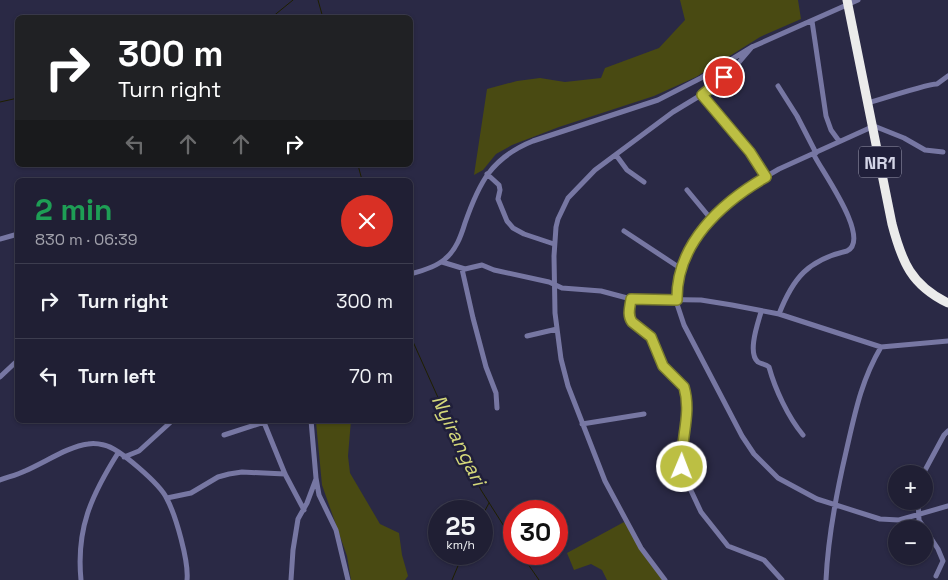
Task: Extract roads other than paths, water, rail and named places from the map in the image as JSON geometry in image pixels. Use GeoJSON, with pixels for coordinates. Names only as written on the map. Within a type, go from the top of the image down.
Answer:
{"type":"FeatureCollection","features":[{"type":"Feature","properties":{"kind":"highway","name":"NR1"},"geometry":{"type":"LineString","coordinates":[[847,2],[874,126],[892,224],[904,262],[918,283],[934,296],[948,303]]}},
{"type":"Feature","properties":{"kind":"street"},"geometry":{"type":"LineString","coordinates":[[413,273],[442,262],[455,248],[487,174],[503,157],[523,145],[658,100],[701,78],[752,47],[812,21],[847,2],[858,0]]}},
{"type":"Feature","properties":{"kind":"street"},"geometry":{"type":"LineString","coordinates":[[812,21],[826,116],[831,130],[839,141]]}},
{"type":"Feature","properties":{"kind":"street"},"geometry":{"type":"LineString","coordinates":[[665,580],[641,548],[604,481],[568,386],[561,359],[554,284],[554,244],[558,219],[568,198],[595,170],[673,112],[702,95],[724,77],[752,47]]}},
{"type":"Feature","properties":{"kind":"street"},"geometry":{"type":"LineString","coordinates":[[868,103],[933,83],[937,84],[948,76]]}},
{"type":"Feature","properties":{"kind":"street"},"geometry":{"type":"LineString","coordinates":[[778,86],[797,116],[815,154],[839,197],[850,219],[853,231],[853,245],[847,251],[819,260],[804,271],[789,292],[779,314]]}},
{"type":"Feature","properties":{"kind":"street"},"geometry":{"type":"LineString","coordinates":[[702,95],[750,152],[766,177]]}},
{"type":"Feature","properties":{"kind":"street"},"geometry":{"type":"LineString","coordinates":[[943,152],[925,150],[904,138],[874,126],[779,169],[735,197],[703,228],[687,252],[680,268],[676,287],[677,300],[684,326],[742,436],[754,454],[771,472],[784,482],[803,492],[874,518],[899,520],[948,506]]}},
{"type":"Feature","properties":{"kind":"street"},"geometry":{"type":"LineString","coordinates":[[616,155],[627,170],[644,182]]}},
{"type":"Feature","properties":{"kind":"street"},"geometry":{"type":"LineString","coordinates":[[487,174],[499,185],[498,200],[506,221],[513,228],[524,234],[554,244]]}},
{"type":"Feature","properties":{"kind":"street"},"geometry":{"type":"LineString","coordinates":[[688,190],[711,219]]}},
{"type":"Feature","properties":{"kind":"street"},"geometry":{"type":"LineString","coordinates":[[624,231],[680,268]]}},
{"type":"Feature","properties":{"kind":"street"},"geometry":{"type":"LineString","coordinates":[[0,238],[15,235]]}},
{"type":"Feature","properties":{"kind":"street"},"geometry":{"type":"LineString","coordinates":[[442,262],[462,269],[482,264],[494,270],[540,280],[568,289],[592,290],[631,299],[701,300],[779,314],[881,347],[948,341]]}},
{"type":"Feature","properties":{"kind":"street"},"geometry":{"type":"LineString","coordinates":[[462,269],[472,318],[486,367],[496,393],[497,408]]}},
{"type":"Feature","properties":{"kind":"street"},"geometry":{"type":"LineString","coordinates":[[631,299],[630,319],[651,337],[663,366],[684,387],[687,423],[682,446],[682,467],[698,506],[728,546],[764,560],[782,580]]}},
{"type":"Feature","properties":{"kind":"street"},"geometry":{"type":"LineString","coordinates":[[761,312],[753,354],[758,362],[769,366],[776,390],[803,435]]}},
{"type":"Feature","properties":{"kind":"street"},"geometry":{"type":"LineString","coordinates":[[527,336],[557,329]]}},
{"type":"Feature","properties":{"kind":"street"},"geometry":{"type":"LineString","coordinates":[[826,580],[829,534],[858,397],[865,378],[881,347]]}},
{"type":"Feature","properties":{"kind":"street"},"geometry":{"type":"LineString","coordinates":[[0,377],[15,363]]}},
{"type":"Feature","properties":{"kind":"street"},"geometry":{"type":"LineString","coordinates":[[582,424],[644,414]]}},
{"type":"Feature","properties":{"kind":"street"},"geometry":{"type":"LineString","coordinates":[[124,457],[139,451],[170,423]]}},
{"type":"Feature","properties":{"kind":"street"},"geometry":{"type":"LineString","coordinates":[[224,435],[257,423]]}},
{"type":"Feature","properties":{"kind":"street"},"geometry":{"type":"LineString","coordinates":[[264,423],[284,474],[304,510]]}},
{"type":"Feature","properties":{"kind":"street"},"geometry":{"type":"LineString","coordinates":[[311,423],[316,478],[322,504],[336,530],[348,580]]}},
{"type":"Feature","properties":{"kind":"street"},"geometry":{"type":"LineString","coordinates":[[929,465],[948,431]]}},
{"type":"Feature","properties":{"kind":"street"},"geometry":{"type":"LineString","coordinates":[[0,480],[24,472],[74,448],[88,444],[105,445],[141,469],[167,498],[186,556],[187,580]]}},
{"type":"Feature","properties":{"kind":"street"},"geometry":{"type":"LineString","coordinates":[[81,580],[79,560],[83,526],[96,491],[118,454]]}},
{"type":"Feature","properties":{"kind":"street"},"geometry":{"type":"LineString","coordinates":[[167,498],[191,493],[218,477],[230,474],[242,472],[284,474]]}},
{"type":"Feature","properties":{"kind":"street"},"geometry":{"type":"LineString","coordinates":[[291,580],[293,550],[298,521],[316,478]]}},
{"type":"Feature","properties":{"kind":"street"},"geometry":{"type":"LineString","coordinates":[[918,510],[918,515],[924,528],[942,556],[942,565],[936,576]]}},
{"type":"Feature","properties":{"kind":"waterway"},"geometry":{"type":"LineString","coordinates":[[275,15],[293,0]]}},
{"type":"Feature","properties":{"kind":"waterway","name":"Nyirangari"},"geometry":{"type":"LineString","coordinates":[[318,0],[322,15]]}},
{"type":"Feature","properties":{"kind":"waterway"},"geometry":{"type":"LineString","coordinates":[[0,102],[15,99]]}},
{"type":"Feature","properties":{"kind":"waterway","name":"Nyirangari"},"geometry":{"type":"LineString","coordinates":[[359,167],[361,178]]}},
{"type":"Feature","properties":{"kind":"waterway","name":"Nyirangari"},"geometry":{"type":"LineString","coordinates":[[413,342],[466,460],[481,490],[503,525]]}},
{"type":"Feature","properties":{"kind":"waterway"},"geometry":{"type":"LineString","coordinates":[[452,580],[458,565]]}},
{"type":"Feature","properties":{"kind":"waterway","name":"Nyirangari"},"geometry":{"type":"LineString","coordinates":[[529,565],[539,580]]}}]}
